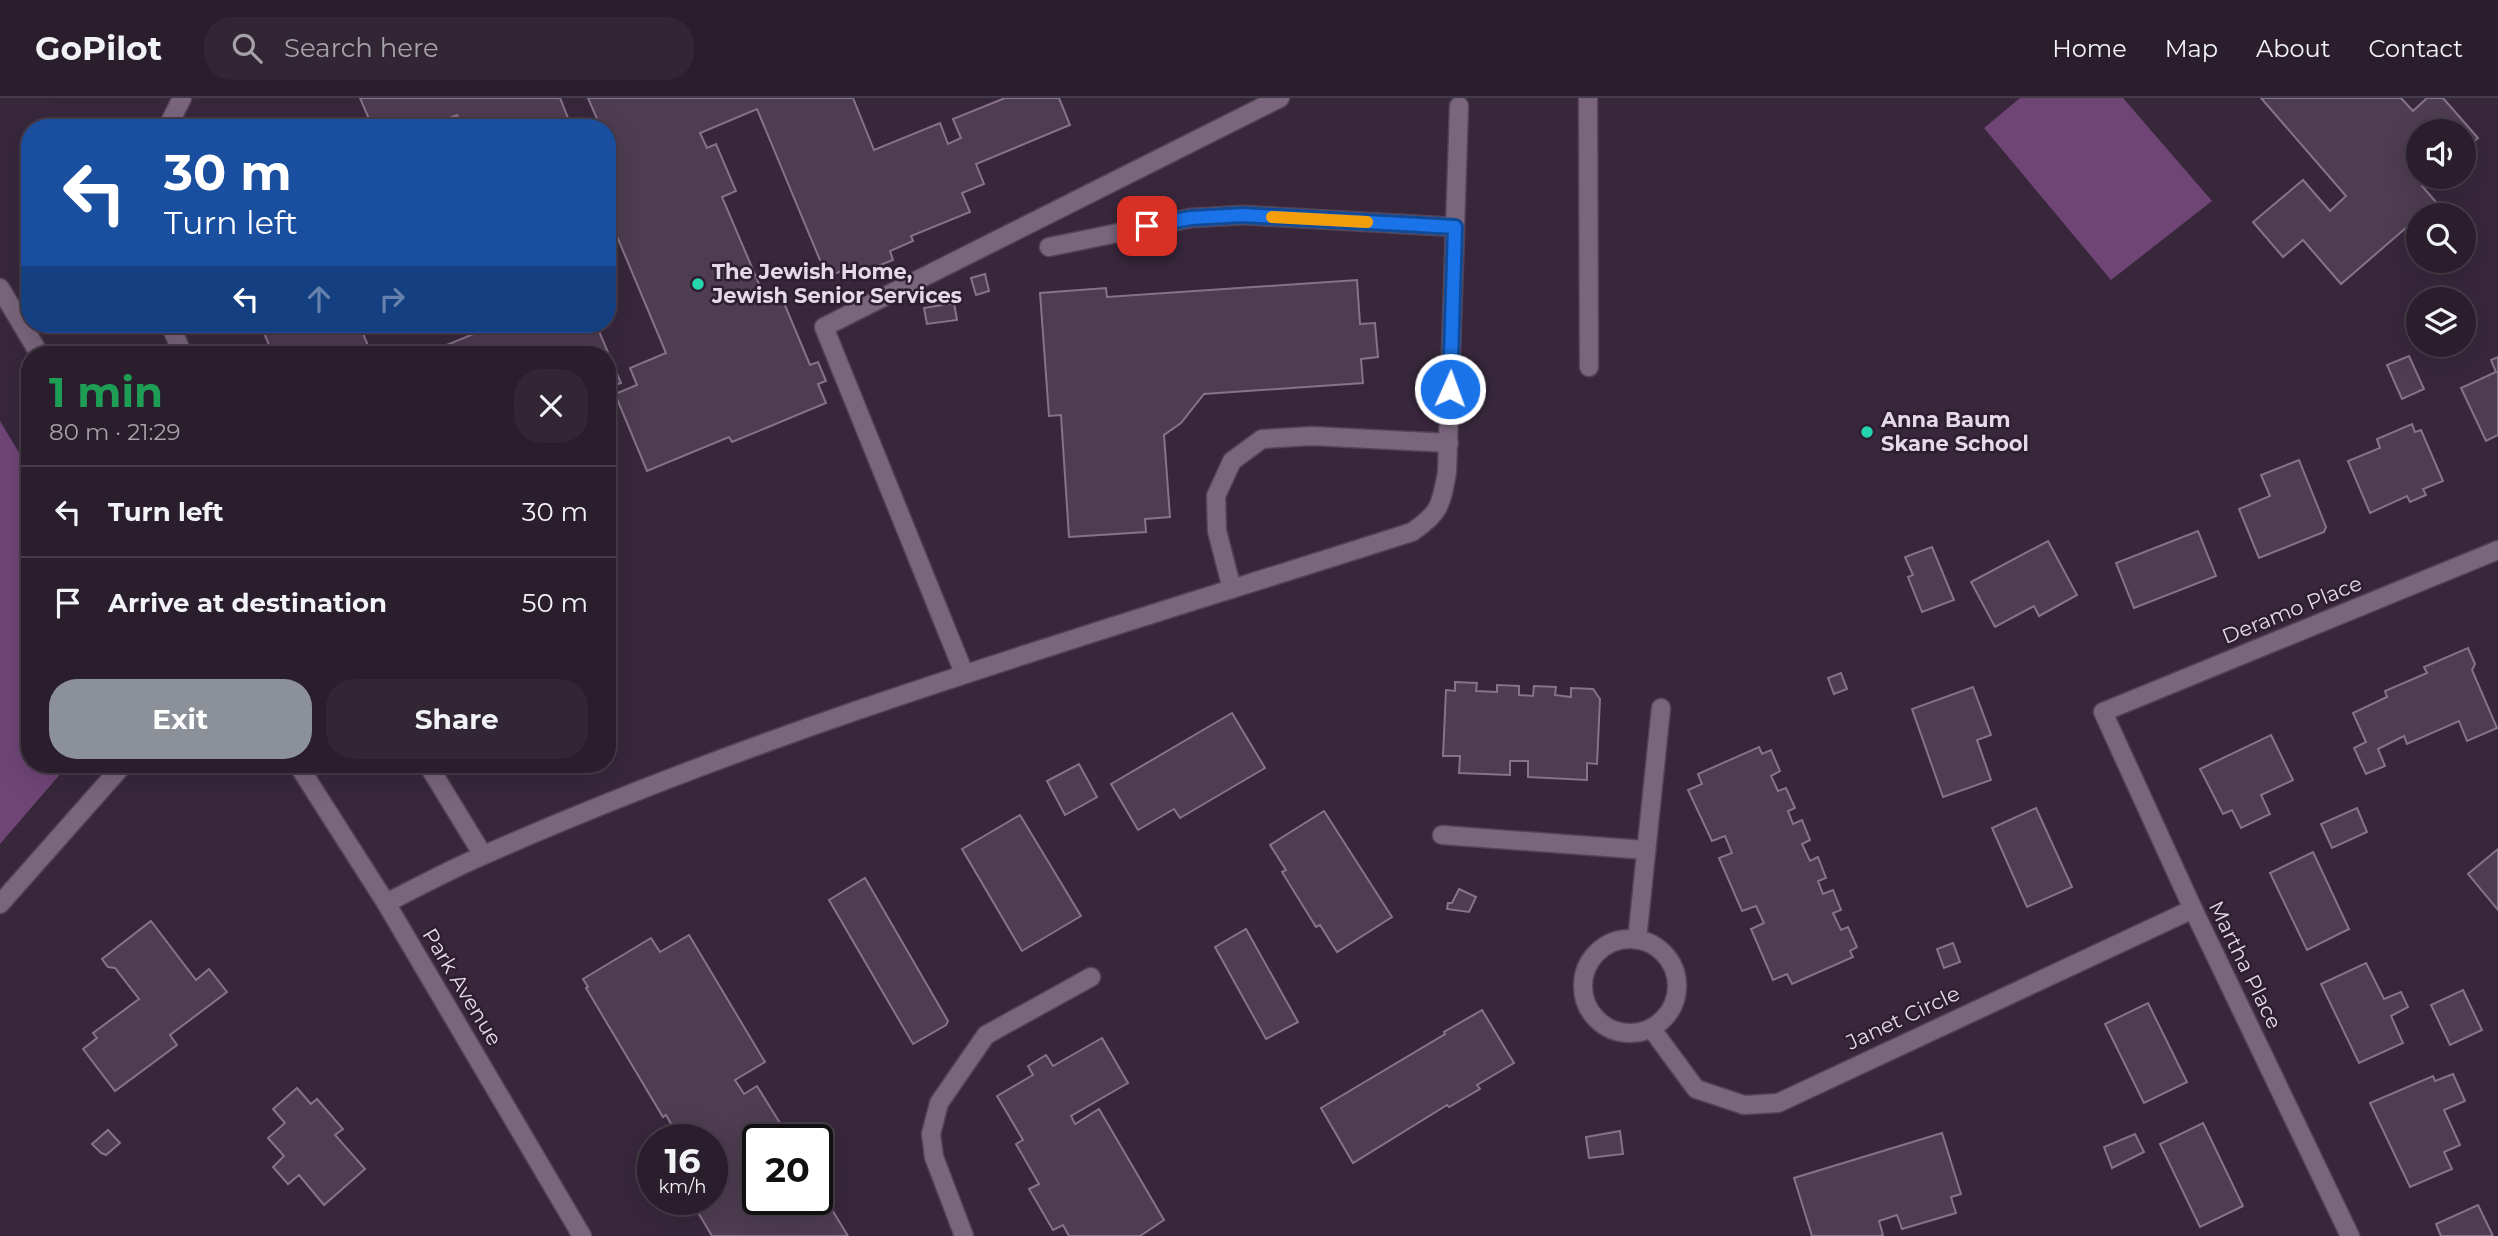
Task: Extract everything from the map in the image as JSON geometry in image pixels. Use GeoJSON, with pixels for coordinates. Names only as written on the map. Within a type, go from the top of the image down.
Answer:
{"type":"FeatureCollection","features":[{"type":"Feature","properties":{"kind":"street"},"geometry":{"type":"LineString","coordinates":[[172,119],[182,98]]}},
{"type":"Feature","properties":{"kind":"street"},"geometry":{"type":"LineString","coordinates":[[964,673],[824,327],[1280,98]]}},
{"type":"Feature","properties":{"kind":"street"},"geometry":{"type":"LineString","coordinates":[[1588,98],[1589,367]]}},
{"type":"Feature","properties":{"kind":"street"},"geometry":{"type":"LineString","coordinates":[[386,903],[483,855],[702,765],[964,673],[1412,532],[1433,518],[1442,498],[1449,443],[1459,106]]}},
{"type":"Feature","properties":{"kind":"street"},"geometry":{"type":"LineString","coordinates":[[1049,247],[1191,218],[1243,215],[1455,227]]}},
{"type":"Feature","properties":{"kind":"street"},"geometry":{"type":"LineString","coordinates":[[0,288],[21,323]]}},
{"type":"Feature","properties":{"kind":"street"},"geometry":{"type":"LineString","coordinates":[[1232,589],[1217,531],[1216,496],[1232,461],[1262,439],[1312,436],[1449,443]]}},
{"type":"Feature","properties":{"kind":"street","name":"Deramo Place"},"geometry":{"type":"LineString","coordinates":[[2103,712],[2498,550]]}},
{"type":"Feature","properties":{"kind":"street"},"geometry":{"type":"LineString","coordinates":[[1637,940],[1661,709]]}},
{"type":"Feature","properties":{"kind":"street","name":"Martha Place"},"geometry":{"type":"LineString","coordinates":[[2103,712],[2193,909],[2350,1236]]}},
{"type":"Feature","properties":{"kind":"street"},"geometry":{"type":"LineString","coordinates":[[0,904],[116,773]]}},
{"type":"Feature","properties":{"kind":"street","name":"Park Avenue"},"geometry":{"type":"LineString","coordinates":[[303,773],[386,903],[582,1236]]}},
{"type":"Feature","properties":{"kind":"street"},"geometry":{"type":"LineString","coordinates":[[433,773],[483,855]]}},
{"type":"Feature","properties":{"kind":"street"},"geometry":{"type":"LineString","coordinates":[[1442,835],[1646,850]]}},
{"type":"Feature","properties":{"kind":"street","name":"Janet Circle"},"geometry":{"type":"LineString","coordinates":[[1651,1028],[1696,1089],[1744,1105],[1778,1102],[2193,909]]}},
{"type":"Feature","properties":{"kind":"street"},"geometry":{"type":"LineString","coordinates":[[1637,940],[1651,944],[1663,953],[1672,965],[1676,994],[1672,1008],[1663,1020],[1636,1033],[1620,1033],[1605,1027],[1593,1017],[1585,1003],[1582,988],[1584,973],[1591,958],[1611,942],[1637,940]]}},
{"type":"Feature","properties":{"kind":"street"},"geometry":{"type":"LineString","coordinates":[[964,1236],[934,1157],[931,1134],[939,1103],[986,1035],[1091,977]]}},
{"type":"Feature","properties":{"kind":"shaded area"},"geometry":{"type":"Polygon","coordinates":[[[2020,98],[2123,98],[2212,201],[2111,280],[1984,128],[2020,98]]]}},
{"type":"Feature","properties":{"kind":"shaded area"},"geometry":{"type":"Polygon","coordinates":[[[0,421],[21,456],[21,773],[61,773],[0,844],[0,421]]]}},
{"type":"Feature","properties":{"kind":"building"},"geometry":{"type":"Polygon","coordinates":[[[360,98],[560,98],[568,119],[459,119],[457,115],[447,119],[369,119],[360,98]]]}},
{"type":"Feature","properties":{"kind":"building","name":"The Jewish Home, Jewish Senior Services"},"geometry":{"type":"Polygon","coordinates":[[[588,98],[853,98],[874,150],[940,123],[948,144],[961,138],[953,119],[1005,98],[1059,98],[1070,125],[976,164],[984,184],[962,193],[970,212],[911,236],[913,241],[890,251],[893,260],[860,273],[856,265],[827,277],[757,109],[700,133],[707,148],[716,144],[736,191],[722,197],[765,298],[779,291],[810,365],[818,362],[826,381],[818,384],[826,403],[732,442],[729,437],[647,471],[616,394],[637,385],[630,368],[666,353],[616,234],[616,119],[597,119],[588,98]]]}},
{"type":"Feature","properties":{"kind":"building"},"geometry":{"type":"Polygon","coordinates":[[[2261,98],[2401,98],[2413,111],[2427,98],[2443,98],[2461,119],[2406,119],[2406,189],[2425,189],[2436,202],[2406,203],[2406,228],[2341,284],[2303,240],[2283,257],[2253,222],[2303,180],[2330,211],[2346,196],[2261,98]]]}},
{"type":"Feature","properties":{"kind":"building"},"geometry":{"type":"Polygon","coordinates":[[[985,274],[989,291],[976,295],[971,278],[985,274]]]}},
{"type":"Feature","properties":{"kind":"building"},"geometry":{"type":"Polygon","coordinates":[[[1357,280],[1360,324],[1375,323],[1378,357],[1361,359],[1363,383],[1204,394],[1181,423],[1164,435],[1170,517],[1145,519],[1146,532],[1069,537],[1061,415],[1049,416],[1040,293],[1106,288],[1107,297],[1357,280]]]}},
{"type":"Feature","properties":{"kind":"building"},"geometry":{"type":"Polygon","coordinates":[[[954,303],[957,320],[927,324],[924,308],[954,303]]]}},
{"type":"Feature","properties":{"kind":"building"},"geometry":{"type":"Polygon","coordinates":[[[264,333],[363,333],[368,346],[269,346],[264,333]]]}},
{"type":"Feature","properties":{"kind":"building"},"geometry":{"type":"Polygon","coordinates":[[[476,333],[600,333],[605,346],[444,346],[476,333]]]}},
{"type":"Feature","properties":{"kind":"building"},"geometry":{"type":"Polygon","coordinates":[[[2409,357],[2424,389],[2402,399],[2387,365],[2409,357]]]}},
{"type":"Feature","properties":{"kind":"building"},"geometry":{"type":"Polygon","coordinates":[[[2498,357],[2498,435],[2486,441],[2461,388],[2496,372],[2491,360],[2498,357]]]}},
{"type":"Feature","properties":{"kind":"building"},"geometry":{"type":"Polygon","coordinates":[[[616,371],[621,383],[616,385],[616,371]]]}},
{"type":"Feature","properties":{"kind":"building"},"geometry":{"type":"Polygon","coordinates":[[[2412,424],[2415,432],[2421,430],[2443,481],[2423,489],[2426,495],[2410,502],[2407,496],[2370,513],[2348,461],[2380,448],[2377,439],[2412,424]]]}},
{"type":"Feature","properties":{"kind":"building"},"geometry":{"type":"Polygon","coordinates":[[[2299,460],[2326,527],[2324,532],[2259,558],[2239,509],[2270,496],[2261,475],[2299,460]]]}},
{"type":"Feature","properties":{"kind":"building"},"geometry":{"type":"Polygon","coordinates":[[[2198,531],[2216,576],[2134,608],[2116,563],[2198,531]]]}},
{"type":"Feature","properties":{"kind":"building"},"geometry":{"type":"Polygon","coordinates":[[[2048,541],[2077,595],[2039,616],[2034,606],[1995,627],[1971,582],[2048,541]]]}},
{"type":"Feature","properties":{"kind":"building"},"geometry":{"type":"Polygon","coordinates":[[[1932,547],[1954,600],[1922,612],[1908,577],[1913,575],[1905,557],[1932,547]]]}},
{"type":"Feature","properties":{"kind":"building"},"geometry":{"type":"Polygon","coordinates":[[[2468,648],[2475,664],[2472,670],[2497,728],[2467,741],[2459,721],[2407,744],[2404,736],[2378,749],[2385,766],[2366,774],[2354,748],[2366,742],[2353,713],[2387,697],[2385,691],[2427,673],[2424,667],[2468,648]]]}},
{"type":"Feature","properties":{"kind":"building"},"geometry":{"type":"Polygon","coordinates":[[[1841,673],[1847,689],[1834,694],[1828,678],[1841,673]]]}},
{"type":"Feature","properties":{"kind":"building"},"geometry":{"type":"Polygon","coordinates":[[[1455,682],[1477,683],[1476,691],[1497,692],[1497,685],[1519,686],[1519,695],[1533,696],[1534,686],[1556,687],[1555,695],[1571,697],[1571,688],[1593,689],[1600,699],[1597,764],[1587,763],[1587,780],[1528,777],[1528,761],[1510,761],[1510,775],[1459,773],[1460,756],[1443,756],[1446,690],[1455,691],[1455,682]]]}},
{"type":"Feature","properties":{"kind":"building"},"geometry":{"type":"Polygon","coordinates":[[[1973,687],[1991,735],[1977,740],[1991,780],[1943,797],[1912,709],[1973,687]]]}},
{"type":"Feature","properties":{"kind":"building"},"geometry":{"type":"Polygon","coordinates":[[[1232,713],[1265,768],[1180,818],[1174,809],[1138,830],[1111,784],[1232,713]]]}},
{"type":"Feature","properties":{"kind":"building"},"geometry":{"type":"Polygon","coordinates":[[[2271,735],[2293,780],[2261,795],[2270,814],[2241,828],[2232,810],[2223,814],[2200,769],[2271,735]]]}},
{"type":"Feature","properties":{"kind":"building"},"geometry":{"type":"Polygon","coordinates":[[[1759,747],[1762,754],[1771,750],[1780,771],[1771,776],[1778,791],[1786,788],[1795,808],[1788,811],[1793,824],[1802,820],[1810,840],[1802,844],[1810,861],[1818,857],[1826,878],[1818,881],[1823,894],[1833,890],[1841,910],[1833,913],[1841,930],[1848,927],[1857,947],[1850,951],[1853,957],[1792,984],[1787,974],[1773,980],[1751,929],[1764,923],[1756,906],[1742,911],[1719,858],[1732,853],[1725,836],[1712,841],[1688,790],[1702,784],[1698,774],[1759,747]]]}},
{"type":"Feature","properties":{"kind":"building"},"geometry":{"type":"Polygon","coordinates":[[[1079,764],[1097,797],[1065,815],[1047,781],[1079,764]]]}},
{"type":"Feature","properties":{"kind":"building"},"geometry":{"type":"Polygon","coordinates":[[[2036,808],[2072,887],[2027,907],[1992,828],[2036,808]]]}},
{"type":"Feature","properties":{"kind":"building"},"geometry":{"type":"Polygon","coordinates":[[[2357,808],[2367,832],[2332,848],[2321,824],[2357,808]]]}},
{"type":"Feature","properties":{"kind":"building"},"geometry":{"type":"Polygon","coordinates":[[[1324,811],[1392,917],[1337,952],[1320,925],[1316,927],[1282,872],[1286,870],[1270,845],[1324,811]]]}},
{"type":"Feature","properties":{"kind":"building"},"geometry":{"type":"Polygon","coordinates":[[[1020,815],[1081,916],[1022,951],[962,849],[1020,815]]]}},
{"type":"Feature","properties":{"kind":"building"},"geometry":{"type":"Polygon","coordinates":[[[2498,849],[2498,910],[2468,874],[2498,849]]]}},
{"type":"Feature","properties":{"kind":"building"},"geometry":{"type":"Polygon","coordinates":[[[2313,852],[2349,929],[2307,950],[2270,873],[2313,852]]]}},
{"type":"Feature","properties":{"kind":"building"},"geometry":{"type":"Polygon","coordinates":[[[865,878],[948,1021],[946,1025],[913,1044],[829,900],[865,878]]]}},
{"type":"Feature","properties":{"kind":"building"},"geometry":{"type":"Polygon","coordinates":[[[1459,889],[1476,897],[1469,912],[1447,909],[1448,903],[1452,903],[1459,889]]]}},
{"type":"Feature","properties":{"kind":"building"},"geometry":{"type":"Polygon","coordinates":[[[151,921],[196,980],[209,969],[227,992],[170,1035],[177,1045],[115,1091],[83,1049],[97,1038],[93,1033],[139,999],[115,968],[108,967],[102,959],[151,921]]]}},
{"type":"Feature","properties":{"kind":"building"},"geometry":{"type":"Polygon","coordinates":[[[1246,929],[1298,1022],[1266,1039],[1215,947],[1246,929]]]}},
{"type":"Feature","properties":{"kind":"building"},"geometry":{"type":"Polygon","coordinates":[[[689,935],[765,1062],[735,1080],[744,1094],[757,1086],[781,1124],[742,1124],[742,1215],[833,1215],[833,1211],[848,1236],[712,1236],[700,1215],[728,1215],[728,1124],[671,1124],[666,1115],[663,1117],[583,979],[651,938],[660,952],[689,935]]]}},
{"type":"Feature","properties":{"kind":"building"},"geometry":{"type":"Polygon","coordinates":[[[1953,943],[1960,962],[1944,968],[1937,949],[1953,943]]]}},
{"type":"Feature","properties":{"kind":"building"},"geometry":{"type":"Polygon","coordinates":[[[2366,963],[2384,999],[2401,992],[2408,1007],[2391,1016],[2403,1043],[2359,1063],[2321,984],[2366,963]]]}},
{"type":"Feature","properties":{"kind":"building"},"geometry":{"type":"Polygon","coordinates":[[[2463,990],[2482,1030],[2450,1045],[2431,1005],[2463,990]]]}},
{"type":"Feature","properties":{"kind":"building"},"geometry":{"type":"Polygon","coordinates":[[[2148,1003],[2187,1082],[2144,1103],[2105,1024],[2148,1003]]]}},
{"type":"Feature","properties":{"kind":"building"},"geometry":{"type":"Polygon","coordinates":[[[1482,1010],[1514,1063],[1477,1085],[1480,1089],[1449,1107],[1447,1105],[1353,1163],[1321,1108],[1482,1010]]]}},
{"type":"Feature","properties":{"kind":"building"},"geometry":{"type":"Polygon","coordinates":[[[1102,1038],[1128,1083],[1071,1116],[1075,1124],[1099,1109],[1164,1220],[1140,1236],[1069,1236],[1063,1225],[1053,1230],[1029,1189],[1039,1184],[1016,1144],[1023,1140],[997,1096],[1033,1075],[1028,1066],[1046,1055],[1053,1066],[1102,1038]]]}},
{"type":"Feature","properties":{"kind":"building"},"geometry":{"type":"Polygon","coordinates":[[[2453,1074],[2465,1101],[2444,1110],[2460,1145],[2444,1152],[2452,1169],[2410,1187],[2370,1103],[2433,1076],[2435,1081],[2453,1074]]]}},
{"type":"Feature","properties":{"kind":"building"},"geometry":{"type":"Polygon","coordinates":[[[297,1088],[311,1104],[317,1099],[343,1129],[335,1135],[365,1169],[324,1205],[299,1175],[288,1184],[273,1167],[284,1156],[268,1138],[285,1123],[273,1109],[297,1088]]]}},
{"type":"Feature","properties":{"kind":"building"},"geometry":{"type":"Polygon","coordinates":[[[2203,1123],[2243,1206],[2200,1227],[2160,1144],[2203,1123]]]}},
{"type":"Feature","properties":{"kind":"building"},"geometry":{"type":"Polygon","coordinates":[[[108,1130],[120,1143],[106,1155],[92,1144],[108,1130]]]}},
{"type":"Feature","properties":{"kind":"building"},"geometry":{"type":"Polygon","coordinates":[[[1620,1131],[1623,1154],[1589,1158],[1586,1137],[1620,1131]]]}},
{"type":"Feature","properties":{"kind":"building"},"geometry":{"type":"Polygon","coordinates":[[[1942,1133],[1961,1194],[1951,1197],[1956,1213],[1902,1229],[1897,1215],[1879,1221],[1883,1235],[1880,1236],[1812,1236],[1794,1178],[1942,1133]]]}},
{"type":"Feature","properties":{"kind":"building"},"geometry":{"type":"Polygon","coordinates":[[[2135,1134],[2144,1152],[2112,1168],[2104,1147],[2135,1134]]]}},
{"type":"Feature","properties":{"kind":"building"},"geometry":{"type":"Polygon","coordinates":[[[2478,1205],[2493,1236],[2441,1236],[2436,1224],[2478,1205]]]}},
{"type":"Feature","properties":{"kind":"slow traffic"},"geometry":{"type":"LineString","coordinates":[[1272,217],[1367,222]]}},
{"type":"Feature","properties":{"kind":"place","name":"The Jewish Home, Jewish Senior Services"},"geometry":{"type":"Point","coordinates":[698,284]}},
{"type":"Feature","properties":{"kind":"place","name":"Anna Baum Skane School"},"geometry":{"type":"Point","coordinates":[1867,432]}},
{"type":"Feature","properties":{"kind":"route"},"geometry":{"type":"LineString","coordinates":[[1147,226],[1191,218],[1243,215],[1455,227],[1450,389]]}}]}
